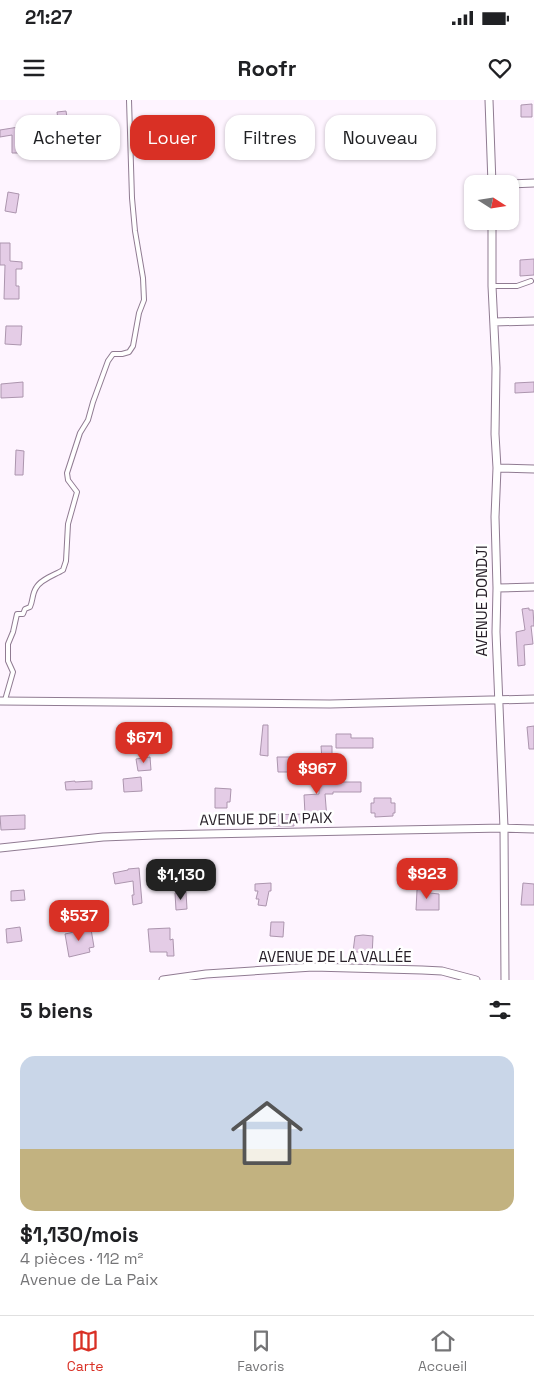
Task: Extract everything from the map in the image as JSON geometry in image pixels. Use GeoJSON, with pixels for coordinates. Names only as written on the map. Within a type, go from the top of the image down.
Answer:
{"type":"FeatureCollection","features":[{"type":"Feature","properties":{"kind":"street"},"geometry":{"type":"LineString","coordinates":[[489,100],[492,175]]}},
{"type":"Feature","properties":{"kind":"street"},"geometry":{"type":"LineString","coordinates":[[519,184],[534,183]]}},
{"type":"Feature","properties":{"kind":"street","name":"AVENUE DONDJI"},"geometry":{"type":"LineString","coordinates":[[492,230],[497,468],[495,518],[496,658],[504,828],[505,980]]}},
{"type":"Feature","properties":{"kind":"street"},"geometry":{"type":"LineString","coordinates":[[494,322],[534,321]]}},
{"type":"Feature","properties":{"kind":"street"},"geometry":{"type":"LineString","coordinates":[[497,468],[534,469]]}},
{"type":"Feature","properties":{"kind":"street"},"geometry":{"type":"LineString","coordinates":[[497,588],[534,587]]}},
{"type":"Feature","properties":{"kind":"street"},"geometry":{"type":"LineString","coordinates":[[2,701],[330,704],[534,699]]}},
{"type":"Feature","properties":{"kind":"street","name":"AVENUE DE LA PAIX"},"geometry":{"type":"LineString","coordinates":[[0,848],[103,837],[155,835],[504,828],[534,830]]}},
{"type":"Feature","properties":{"kind":"street","name":"AVENUE DE LA VALLÉE"},"geometry":{"type":"LineString","coordinates":[[163,980],[313,967],[442,971],[476,980]]}},
{"type":"Feature","properties":{"kind":"lane"},"geometry":{"type":"LineString","coordinates":[[2,701],[13,672],[8,661],[8,644],[17,614],[23,614],[25,609],[30,608],[36,588],[45,580],[63,570],[66,561],[68,524],[77,492],[68,480],[67,474],[80,434],[88,420],[108,361],[113,354],[129,352],[133,346],[139,314],[144,300],[143,278],[135,231],[132,198],[129,100]]}},
{"type":"Feature","properties":{"kind":"lane"},"geometry":{"type":"LineString","coordinates":[[492,286],[517,286],[531,281]]}},
{"type":"Feature","properties":{"kind":"building"},"geometry":{"type":"Polygon","coordinates":[[[532,104],[532,117],[521,117],[521,105],[532,104]]]}},
{"type":"Feature","properties":{"kind":"building"},"geometry":{"type":"Polygon","coordinates":[[[66,111],[67,115],[57,115],[57,112],[66,111]]]}},
{"type":"Feature","properties":{"kind":"building"},"geometry":{"type":"Polygon","coordinates":[[[15,128],[15,153],[12,153],[12,135],[0,137],[0,130],[15,128]]]}},
{"type":"Feature","properties":{"kind":"building"},"geometry":{"type":"Polygon","coordinates":[[[8,192],[19,194],[16,213],[5,211],[8,192]]]}},
{"type":"Feature","properties":{"kind":"building"},"geometry":{"type":"Polygon","coordinates":[[[0,243],[10,243],[10,261],[22,262],[22,269],[16,269],[16,286],[19,286],[19,299],[4,299],[5,265],[0,265],[0,243]]]}},
{"type":"Feature","properties":{"kind":"building"},"geometry":{"type":"Polygon","coordinates":[[[534,259],[534,275],[520,276],[520,260],[534,259]]]}},
{"type":"Feature","properties":{"kind":"building"},"geometry":{"type":"Polygon","coordinates":[[[6,326],[22,326],[21,345],[5,344],[6,326]]]}},
{"type":"Feature","properties":{"kind":"building"},"geometry":{"type":"Polygon","coordinates":[[[23,382],[23,397],[1,398],[1,384],[23,382]]]}},
{"type":"Feature","properties":{"kind":"building"},"geometry":{"type":"Polygon","coordinates":[[[534,382],[534,392],[515,393],[515,383],[534,382]]]}},
{"type":"Feature","properties":{"kind":"building"},"geometry":{"type":"Polygon","coordinates":[[[16,450],[24,451],[23,475],[15,475],[16,450]]]}},
{"type":"Feature","properties":{"kind":"building"},"geometry":{"type":"Polygon","coordinates":[[[529,608],[529,610],[533,610],[534,626],[531,626],[533,644],[524,645],[525,665],[518,666],[516,632],[525,630],[522,609],[529,608]]]}},
{"type":"Feature","properties":{"kind":"building"},"geometry":{"type":"Polygon","coordinates":[[[263,725],[268,725],[268,756],[260,755],[263,725]]]}},
{"type":"Feature","properties":{"kind":"building"},"geometry":{"type":"Polygon","coordinates":[[[534,726],[534,749],[529,749],[527,727],[534,726]]]}},
{"type":"Feature","properties":{"kind":"building"},"geometry":{"type":"Polygon","coordinates":[[[336,734],[351,734],[351,738],[373,738],[373,748],[336,748],[336,734]]]}},
{"type":"Feature","properties":{"kind":"building"},"geometry":{"type":"Polygon","coordinates":[[[321,746],[332,746],[332,782],[361,782],[361,792],[333,792],[333,794],[325,794],[327,819],[294,821],[294,826],[266,824],[265,815],[305,814],[304,795],[319,794],[319,774],[323,773],[321,746]]]}},
{"type":"Feature","properties":{"kind":"building"},"geometry":{"type":"Polygon","coordinates":[[[150,757],[151,770],[138,771],[136,759],[150,757]]]}},
{"type":"Feature","properties":{"kind":"building"},"geometry":{"type":"Polygon","coordinates":[[[277,757],[290,757],[291,772],[278,772],[277,757]]]}},
{"type":"Feature","properties":{"kind":"building"},"geometry":{"type":"Polygon","coordinates":[[[141,777],[142,791],[124,792],[123,779],[141,777]]]}},
{"type":"Feature","properties":{"kind":"building"},"geometry":{"type":"Polygon","coordinates":[[[92,781],[92,789],[66,790],[65,782],[92,781]]]}},
{"type":"Feature","properties":{"kind":"building"},"geometry":{"type":"Polygon","coordinates":[[[215,788],[231,789],[230,802],[227,802],[227,808],[215,808],[215,788]]]}},
{"type":"Feature","properties":{"kind":"building"},"geometry":{"type":"Polygon","coordinates":[[[374,798],[391,798],[391,803],[395,803],[395,813],[393,813],[393,816],[375,817],[375,813],[371,813],[371,803],[374,803],[374,798]]]}},
{"type":"Feature","properties":{"kind":"building"},"geometry":{"type":"Polygon","coordinates":[[[25,815],[25,829],[1,830],[0,816],[25,815]]]}},
{"type":"Feature","properties":{"kind":"building"},"geometry":{"type":"Polygon","coordinates":[[[139,868],[142,903],[133,905],[133,881],[115,884],[113,873],[139,868]]]}},
{"type":"Feature","properties":{"kind":"building"},"geometry":{"type":"Polygon","coordinates":[[[271,883],[271,891],[269,891],[266,906],[258,905],[259,899],[256,899],[258,891],[255,891],[255,884],[271,883]]]}},
{"type":"Feature","properties":{"kind":"building"},"geometry":{"type":"Polygon","coordinates":[[[523,883],[534,884],[534,905],[521,905],[523,883]]]}},
{"type":"Feature","properties":{"kind":"building"},"geometry":{"type":"Polygon","coordinates":[[[430,884],[430,893],[439,894],[439,910],[416,910],[417,890],[430,884]]]}},
{"type":"Feature","properties":{"kind":"building"},"geometry":{"type":"Polygon","coordinates":[[[24,890],[25,900],[11,901],[11,891],[24,890]]]}},
{"type":"Feature","properties":{"kind":"building"},"geometry":{"type":"Polygon","coordinates":[[[186,892],[187,909],[176,910],[175,893],[186,892]]]}},
{"type":"Feature","properties":{"kind":"building"},"geometry":{"type":"Polygon","coordinates":[[[271,922],[284,922],[283,937],[270,936],[271,922]]]}},
{"type":"Feature","properties":{"kind":"building"},"geometry":{"type":"Polygon","coordinates":[[[82,926],[83,931],[91,929],[94,947],[89,948],[90,952],[69,957],[65,934],[74,932],[73,928],[82,926]]]}},
{"type":"Feature","properties":{"kind":"building"},"geometry":{"type":"Polygon","coordinates":[[[20,927],[22,941],[7,943],[6,929],[20,927]]]}},
{"type":"Feature","properties":{"kind":"building"},"geometry":{"type":"Polygon","coordinates":[[[170,928],[170,940],[173,939],[174,956],[167,956],[167,952],[150,952],[148,929],[170,928]]]}},
{"type":"Feature","properties":{"kind":"building"},"geometry":{"type":"Polygon","coordinates":[[[355,936],[373,936],[372,957],[361,956],[361,952],[353,952],[355,936]]]}}]}
